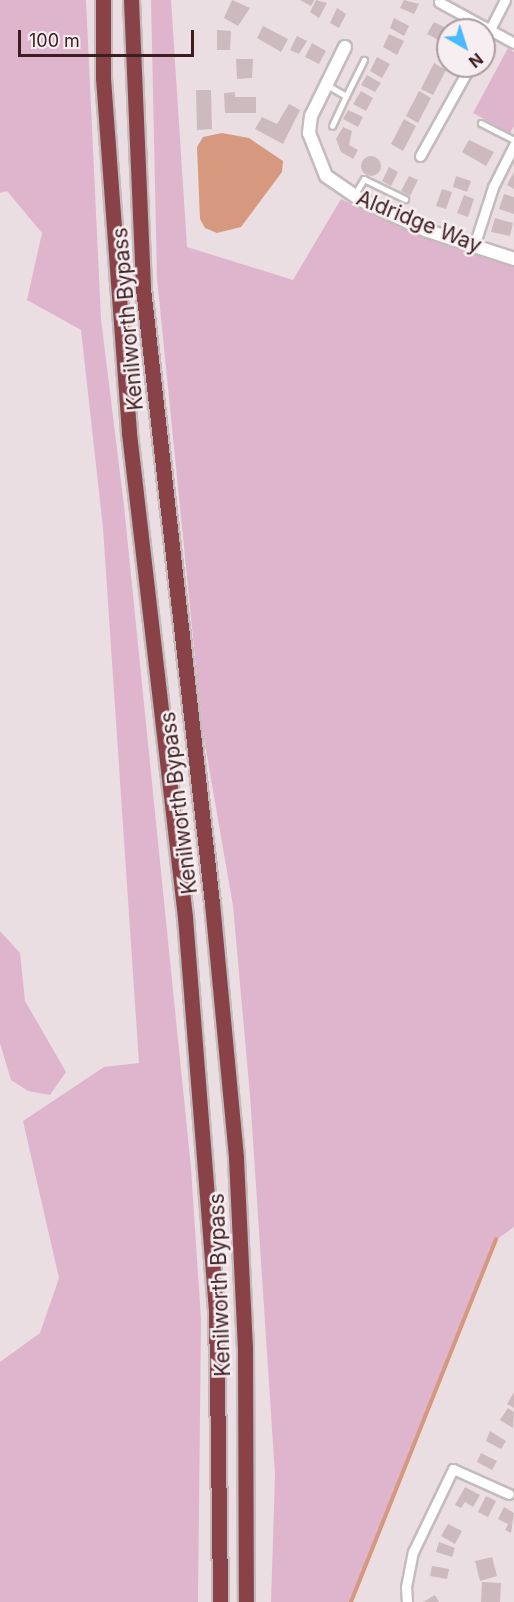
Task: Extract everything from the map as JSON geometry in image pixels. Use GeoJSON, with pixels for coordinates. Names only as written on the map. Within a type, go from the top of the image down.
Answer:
{"type":"FeatureCollection","features":[{"type":"Feature","properties":{"kind":"highway","name":"Kenilworth Bypass"},"geometry":{"type":"LineString","coordinates":[[103,0],[103,78],[129,433],[185,917],[214,1284],[220,1602]]}},
{"type":"Feature","properties":{"kind":"highway","name":"Kenilworth Bypass"},"geometry":{"type":"LineString","coordinates":[[131,0],[143,288],[212,903],[236,1158],[245,1347],[246,1602]]}},
{"type":"Feature","properties":{"kind":"street"},"geometry":{"type":"LineString","coordinates":[[496,19],[506,0]]}},
{"type":"Feature","properties":{"kind":"street"},"geometry":{"type":"LineString","coordinates":[[439,2],[468,18]]}},
{"type":"Feature","properties":{"kind":"street"},"geometry":{"type":"LineString","coordinates":[[496,33],[514,42]]}},
{"type":"Feature","properties":{"kind":"street","name":"Aldridge Way"},"geometry":{"type":"LineString","coordinates":[[345,47],[311,116],[309,133],[326,176],[354,196],[425,230],[514,259]]}},
{"type":"Feature","properties":{"kind":"street"},"geometry":{"type":"LineString","coordinates":[[420,156],[463,78]]}},
{"type":"Feature","properties":{"kind":"street"},"geometry":{"type":"LineString","coordinates":[[474,246],[493,187],[514,145]]}},
{"type":"Feature","properties":{"kind":"street"},"geometry":{"type":"LineString","coordinates":[[407,1602],[406,1587],[413,1552],[453,1469],[511,1496]]}},
{"type":"Feature","properties":{"kind":"lane"},"geometry":{"type":"LineString","coordinates":[[332,126],[364,60]]}},
{"type":"Feature","properties":{"kind":"lane"},"geometry":{"type":"LineString","coordinates":[[325,84],[346,96]]}},
{"type":"Feature","properties":{"kind":"lane"},"geometry":{"type":"LineString","coordinates":[[481,123],[514,140]]}},
{"type":"Feature","properties":{"kind":"lane"},"geometry":{"type":"LineString","coordinates":[[354,196],[364,179],[405,199]]}},
{"type":"Feature","properties":{"kind":"shaded area"},"geometry":{"type":"Polygon","coordinates":[[[0,0],[86,0],[101,319],[124,506],[191,1168],[201,1319],[198,1602],[0,1602],[0,1362],[40,1333],[59,1278],[23,1121],[104,1067],[139,1063],[103,528],[81,330],[27,300],[42,233],[7,191],[0,193],[0,0]]]}},
{"type":"Feature","properties":{"kind":"shaded area"},"geometry":{"type":"Polygon","coordinates":[[[151,0],[171,0],[187,247],[293,280],[341,199],[398,226],[514,266],[514,1227],[496,1240],[351,1602],[271,1602],[275,1474],[250,1095],[233,906],[202,727],[157,278],[151,0]]]}},
{"type":"Feature","properties":{"kind":"shaded area"},"geometry":{"type":"Polygon","coordinates":[[[508,48],[514,52],[514,126],[510,133],[473,113],[492,78],[496,78],[496,70],[508,48]]]}},
{"type":"Feature","properties":{"kind":"shaded area"},"geometry":{"type":"Polygon","coordinates":[[[222,133],[249,138],[283,161],[282,172],[241,227],[217,233],[205,228],[200,219],[197,147],[203,137],[222,133]]]}},
{"type":"Feature","properties":{"kind":"shaded area"},"geometry":{"type":"Polygon","coordinates":[[[0,931],[20,953],[25,1001],[66,1072],[50,1095],[28,1091],[11,1080],[0,1043],[0,931]]]}},
{"type":"Feature","properties":{"kind":"building"},"geometry":{"type":"Polygon","coordinates":[[[232,0],[250,8],[238,26],[224,18],[232,0]]]}},
{"type":"Feature","properties":{"kind":"building"},"geometry":{"type":"Polygon","coordinates":[[[300,0],[314,0],[311,6],[300,0]]]}},
{"type":"Feature","properties":{"kind":"building"},"geometry":{"type":"Polygon","coordinates":[[[316,0],[327,3],[319,18],[310,12],[316,0]]]}},
{"type":"Feature","properties":{"kind":"building"},"geometry":{"type":"Polygon","coordinates":[[[404,0],[419,4],[414,14],[400,8],[404,0]]]}},
{"type":"Feature","properties":{"kind":"building"},"geometry":{"type":"Polygon","coordinates":[[[337,8],[346,14],[339,28],[330,23],[337,8]]]}},
{"type":"Feature","properties":{"kind":"building"},"geometry":{"type":"Polygon","coordinates":[[[394,18],[409,26],[404,36],[390,28],[394,18]]]}},
{"type":"Feature","properties":{"kind":"building"},"geometry":{"type":"Polygon","coordinates":[[[434,22],[436,23],[436,39],[427,34],[434,22]]]}},
{"type":"Feature","properties":{"kind":"building"},"geometry":{"type":"Polygon","coordinates":[[[263,26],[288,39],[281,52],[257,38],[263,26]]]}},
{"type":"Feature","properties":{"kind":"building"},"geometry":{"type":"Polygon","coordinates":[[[217,30],[231,31],[230,50],[217,50],[217,30]]]}},
{"type":"Feature","properties":{"kind":"building"},"geometry":{"type":"Polygon","coordinates":[[[389,34],[404,41],[397,55],[383,47],[389,34]]]}},
{"type":"Feature","properties":{"kind":"building"},"geometry":{"type":"Polygon","coordinates":[[[297,36],[307,41],[299,54],[290,50],[297,36]]]}},
{"type":"Feature","properties":{"kind":"building"},"geometry":{"type":"Polygon","coordinates":[[[312,43],[326,51],[319,64],[305,57],[312,43]]]}},
{"type":"Feature","properties":{"kind":"building"},"geometry":{"type":"Polygon","coordinates":[[[377,57],[390,64],[382,78],[370,71],[377,57]]]}},
{"type":"Feature","properties":{"kind":"building"},"geometry":{"type":"Polygon","coordinates":[[[236,59],[253,59],[252,78],[237,79],[236,59]]]}},
{"type":"Feature","properties":{"kind":"building"},"geometry":{"type":"Polygon","coordinates":[[[434,63],[436,64],[436,78],[442,78],[433,95],[421,89],[434,63]]]}},
{"type":"Feature","properties":{"kind":"building"},"geometry":{"type":"Polygon","coordinates":[[[367,75],[381,83],[375,92],[361,85],[367,75]]]}},
{"type":"Feature","properties":{"kind":"building"},"geometry":{"type":"Polygon","coordinates":[[[196,90],[211,90],[212,129],[197,130],[196,90]]]}},
{"type":"Feature","properties":{"kind":"building"},"geometry":{"type":"Polygon","coordinates":[[[361,91],[373,98],[366,111],[353,104],[361,91]]]}},
{"type":"Feature","properties":{"kind":"building"},"geometry":{"type":"Polygon","coordinates":[[[419,91],[431,98],[418,123],[406,116],[419,91]]]}},
{"type":"Feature","properties":{"kind":"building"},"geometry":{"type":"Polygon","coordinates":[[[235,92],[235,97],[256,97],[256,113],[225,113],[224,93],[235,92]]]}},
{"type":"Feature","properties":{"kind":"building"},"geometry":{"type":"Polygon","coordinates":[[[289,104],[300,110],[283,144],[255,129],[262,117],[277,124],[289,104]]]}},
{"type":"Feature","properties":{"kind":"building"},"geometry":{"type":"Polygon","coordinates":[[[348,110],[363,117],[358,127],[343,119],[348,110]]]}},
{"type":"Feature","properties":{"kind":"building"},"geometry":{"type":"Polygon","coordinates":[[[404,119],[416,126],[403,151],[391,144],[404,119]]]}},
{"type":"Feature","properties":{"kind":"building"},"geometry":{"type":"Polygon","coordinates":[[[343,127],[352,131],[349,145],[358,150],[353,159],[341,152],[336,139],[343,127]]]}},
{"type":"Feature","properties":{"kind":"building"},"geometry":{"type":"Polygon","coordinates":[[[469,140],[494,152],[486,166],[462,152],[469,140]]]}},
{"type":"Feature","properties":{"kind":"building"},"geometry":{"type":"Polygon","coordinates":[[[371,156],[378,159],[381,166],[378,173],[371,176],[364,173],[361,166],[364,159],[371,156]]]}},
{"type":"Feature","properties":{"kind":"building"},"geometry":{"type":"Polygon","coordinates":[[[389,167],[398,172],[391,186],[382,181],[389,167]]]}},
{"type":"Feature","properties":{"kind":"building"},"geometry":{"type":"Polygon","coordinates":[[[514,172],[514,189],[507,185],[514,172]]]}},
{"type":"Feature","properties":{"kind":"building"},"geometry":{"type":"Polygon","coordinates":[[[409,176],[418,180],[410,196],[401,191],[409,176]]]}},
{"type":"Feature","properties":{"kind":"building"},"geometry":{"type":"Polygon","coordinates":[[[456,176],[471,181],[467,192],[453,187],[456,176]]]}},
{"type":"Feature","properties":{"kind":"building"},"geometry":{"type":"Polygon","coordinates":[[[442,189],[452,192],[446,209],[436,206],[442,189]]]}},
{"type":"Feature","properties":{"kind":"building"},"geometry":{"type":"Polygon","coordinates":[[[504,194],[514,197],[514,214],[499,209],[504,194]]]}},
{"type":"Feature","properties":{"kind":"building"},"geometry":{"type":"Polygon","coordinates":[[[464,195],[474,199],[468,217],[457,213],[464,195]]]}},
{"type":"Feature","properties":{"kind":"building"},"geometry":{"type":"Polygon","coordinates":[[[495,218],[513,223],[510,236],[491,232],[495,218]]]}},
{"type":"Feature","properties":{"kind":"building"},"geometry":{"type":"Polygon","coordinates":[[[514,1392],[514,1408],[507,1404],[514,1392]]]}},
{"type":"Feature","properties":{"kind":"building"},"geometry":{"type":"Polygon","coordinates":[[[508,1408],[514,1412],[513,1428],[500,1420],[508,1408]]]}},
{"type":"Feature","properties":{"kind":"building"},"geometry":{"type":"Polygon","coordinates":[[[490,1431],[506,1441],[501,1449],[486,1441],[490,1431]]]}},
{"type":"Feature","properties":{"kind":"building"},"geometry":{"type":"Polygon","coordinates":[[[481,1453],[497,1461],[492,1470],[477,1462],[481,1453]]]}},
{"type":"Feature","properties":{"kind":"building"},"geometry":{"type":"Polygon","coordinates":[[[465,1487],[480,1495],[473,1507],[465,1502],[461,1508],[455,1505],[465,1487]]]}},
{"type":"Feature","properties":{"kind":"building"},"geometry":{"type":"Polygon","coordinates":[[[486,1496],[496,1501],[488,1517],[478,1512],[486,1496]]]}},
{"type":"Feature","properties":{"kind":"building"},"geometry":{"type":"Polygon","coordinates":[[[504,1507],[514,1513],[511,1533],[505,1530],[508,1524],[498,1519],[504,1507]]]}},
{"type":"Feature","properties":{"kind":"building"},"geometry":{"type":"Polygon","coordinates":[[[448,1524],[462,1531],[455,1544],[441,1536],[448,1524]]]}},
{"type":"Feature","properties":{"kind":"building"},"geometry":{"type":"Polygon","coordinates":[[[439,1542],[455,1548],[452,1557],[436,1552],[439,1542]]]}},
{"type":"Feature","properties":{"kind":"building"},"geometry":{"type":"Polygon","coordinates":[[[492,1557],[497,1576],[480,1581],[475,1561],[492,1557]]]}},
{"type":"Feature","properties":{"kind":"building"},"geometry":{"type":"Polygon","coordinates":[[[432,1566],[449,1569],[447,1579],[430,1576],[432,1566]]]}},
{"type":"Feature","properties":{"kind":"building"},"geometry":{"type":"Polygon","coordinates":[[[482,1582],[501,1583],[500,1602],[481,1602],[482,1582]]]}},
{"type":"Feature","properties":{"kind":"building"},"geometry":{"type":"Polygon","coordinates":[[[435,1595],[439,1602],[423,1602],[435,1595]]]}},
{"type":"Feature","properties":{"kind":"waterway"},"geometry":{"type":"LineString","coordinates":[[351,1602],[496,1239]]}}]}
